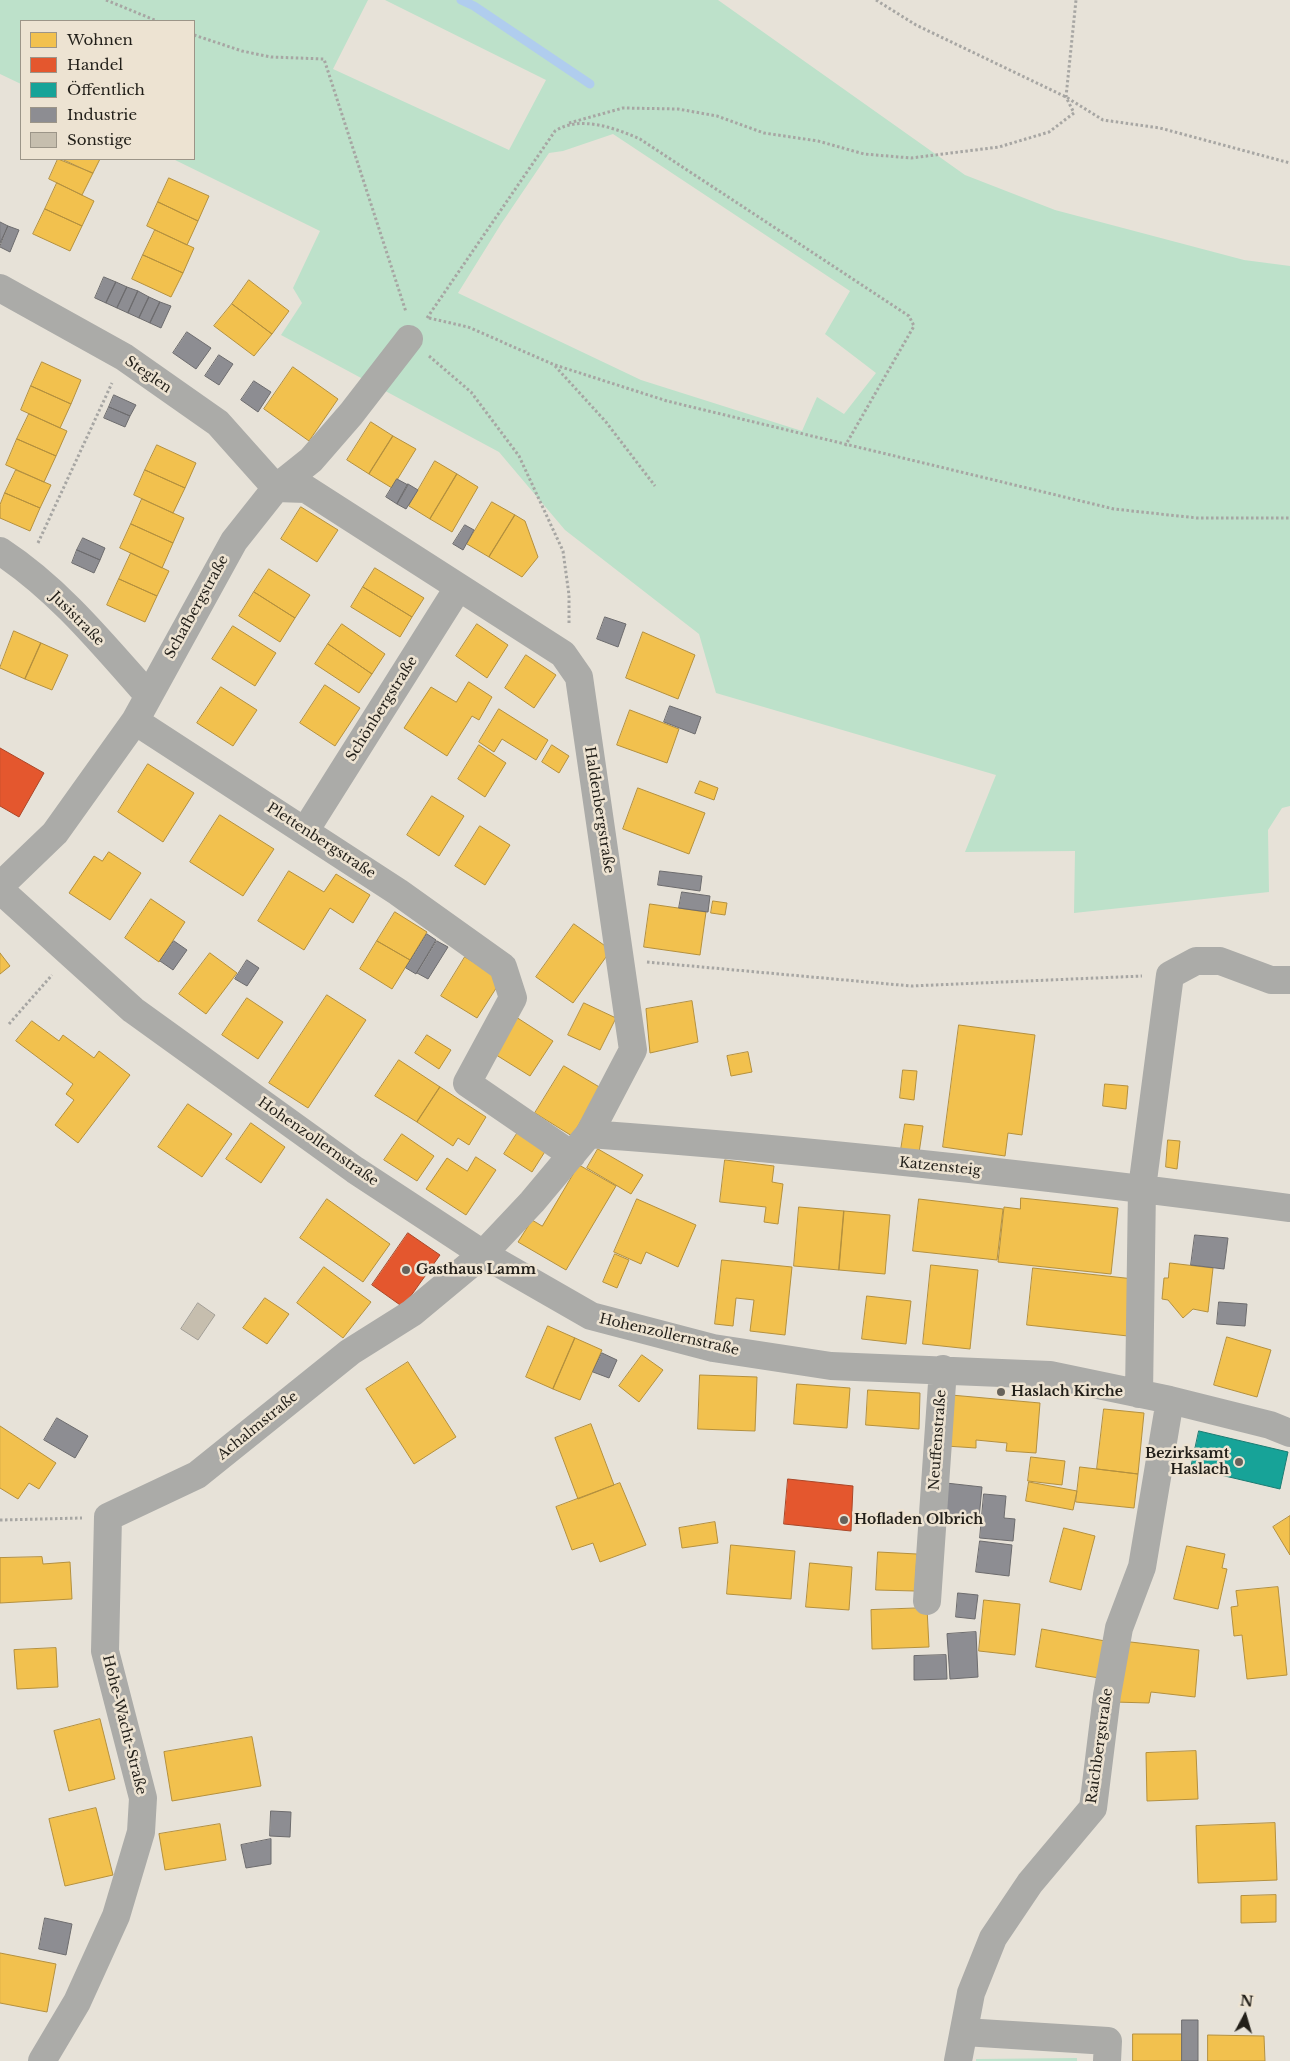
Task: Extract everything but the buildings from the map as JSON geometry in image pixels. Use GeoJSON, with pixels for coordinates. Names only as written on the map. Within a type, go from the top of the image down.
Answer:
{"type":"FeatureCollection","features":[{"type":"Feature","properties":{"kind":"street","name":"Steglen"},"geometry":{"type":"LineString","coordinates":[[0,288],[124,358],[218,423],[276,488]]}},
{"type":"Feature","properties":{"kind":"street","name":"Schafbergstraße"},"geometry":{"type":"LineString","coordinates":[[0,886],[55,833],[134,721],[234,541],[276,488],[311,460],[416,345]]}},
{"type":"Feature","properties":{"kind":"street","name":"Haldenbergstraße"},"geometry":{"type":"LineString","coordinates":[[276,488],[306,489],[563,654],[579,677],[633,1050],[580,1145],[483,1254]]}},
{"type":"Feature","properties":{"kind":"street","name":"Jusistraße"},"geometry":{"type":"LineString","coordinates":[[0,551],[26,569],[86,625],[148,695]]}},
{"type":"Feature","properties":{"kind":"street","name":"Schönbergstraße"},"geometry":{"type":"LineString","coordinates":[[305,830],[458,588]]}},
{"type":"Feature","properties":{"kind":"street","name":"Plettenbergstraße"},"geometry":{"type":"LineString","coordinates":[[134,721],[305,830],[504,966],[513,998],[467,1083],[580,1145]]}},
{"type":"Feature","properties":{"kind":"street","name":"Hohenzollernstraße"},"geometry":{"type":"LineString","coordinates":[[0,890],[133,1010],[355,1170],[483,1254],[591,1316],[712,1348],[831,1366],[943,1369],[1050,1375],[1170,1400],[1270,1425],[1290,1433]]}},
{"type":"Feature","properties":{"kind":"street"},"geometry":{"type":"LineString","coordinates":[[1139,1394],[1142,1188],[1170,975],[1196,961],[1220,961],[1271,980],[1290,980]]}},
{"type":"Feature","properties":{"kind":"street","name":"Katzensteig"},"geometry":{"type":"LineString","coordinates":[[580,1145],[699,1142],[1142,1188],[1290,1208]]}},
{"type":"Feature","properties":{"kind":"street","name":"Achalmstraße"},"geometry":{"type":"LineString","coordinates":[[108,1517],[197,1475],[350,1352],[412,1313],[483,1254]]}},
{"type":"Feature","properties":{"kind":"street","name":"Neuffenstraße"},"geometry":{"type":"LineString","coordinates":[[927,1601],[943,1369]]}},
{"type":"Feature","properties":{"kind":"street","name":"Raichbergstraße"},"geometry":{"type":"LineString","coordinates":[[958,2061],[971,1993],[992,1938],[1030,1883],[1093,1808],[1107,1695],[1119,1628],[1142,1567],[1170,1400]]}},
{"type":"Feature","properties":{"kind":"street","name":"Hohe-Wacht-Straße"},"geometry":{"type":"LineString","coordinates":[[42,2061],[77,2002],[116,1916],[141,1832],[143,1798],[105,1651],[108,1517]]}},
{"type":"Feature","properties":{"kind":"street"},"geometry":{"type":"LineString","coordinates":[[964,2032],[1108,2041],[1107,2061]]}},
{"type":"Feature","properties":{"kind":"path"},"geometry":{"type":"LineString","coordinates":[[106,0],[155,20]]}},
{"type":"Feature","properties":{"kind":"path"},"geometry":{"type":"LineString","coordinates":[[876,0],[916,25],[1066,97],[1103,120],[1160,128],[1290,163]]}},
{"type":"Feature","properties":{"kind":"path"},"geometry":{"type":"LineString","coordinates":[[416,345],[428,318],[540,152],[556,130],[566,124],[623,108],[678,109],[717,116],[764,132],[818,141],[864,154],[911,158],[999,147],[1049,132],[1074,113],[1066,97],[1076,0]]}},
{"type":"Feature","properties":{"kind":"path"},"geometry":{"type":"LineString","coordinates":[[195,35],[242,51],[271,57],[324,58],[373,214],[406,308],[416,345],[471,392],[518,456],[563,551],[569,595]]}},
{"type":"Feature","properties":{"kind":"path"},"geometry":{"type":"LineString","coordinates":[[566,124],[611,127],[640,139],[909,316],[914,326],[845,446]]}},
{"type":"Feature","properties":{"kind":"path"},"geometry":{"type":"LineString","coordinates":[[428,318],[468,327],[555,365],[667,401],[845,446],[1114,509],[1197,518],[1290,518]]}},
{"type":"Feature","properties":{"kind":"path"},"geometry":{"type":"LineString","coordinates":[[26,569],[124,358]]}},
{"type":"Feature","properties":{"kind":"path"},"geometry":{"type":"LineString","coordinates":[[555,365],[606,422],[655,486]]}},
{"type":"Feature","properties":{"kind":"path"},"geometry":{"type":"LineString","coordinates":[[9,1024],[71,954]]}},
{"type":"Feature","properties":{"kind":"path"},"geometry":{"type":"LineString","coordinates":[[621,960],[911,986],[1170,975]]}},
{"type":"Feature","properties":{"kind":"path"},"geometry":{"type":"LineString","coordinates":[[0,1520],[108,1517]]}},
{"type":"Feature","properties":{"kind":"green space"},"geometry":{"type":"Polygon","coordinates":[[[0,0],[368,0],[333,69],[509,150],[546,80],[385,0],[718,0],[965,175],[1055,210],[1244,260],[1290,266],[1290,806],[1282,808],[1268,830],[1269,892],[1074,913],[1075,851],[965,852],[996,775],[716,693],[699,634],[565,530],[499,452],[281,335],[302,303],[293,288],[320,231],[175,160],[195,160],[195,20],[20,20],[20,84],[0,74],[0,0]],[[613,134],[563,151],[549,153],[501,224],[458,293],[641,380],[802,431],[817,397],[844,414],[876,373],[825,334],[850,291],[613,134]]]}},
{"type":"Feature","properties":{"kind":"green space"},"geometry":{"type":"Polygon","coordinates":[[[1077,2058],[1077,2061],[976,2061],[976,2059],[1077,2058]]]}},
{"type":"Feature","properties":{"kind":"waterway"},"geometry":{"type":"LineString","coordinates":[[461,0],[474,6],[590,84]]}},
{"type":"Feature","properties":{"kind":"place","name":"Gasthaus Lamm"},"geometry":{"type":"Point","coordinates":[406,1270]}},
{"type":"Feature","properties":{"kind":"place","name":"Haslach Kirche"},"geometry":{"type":"Point","coordinates":[1001,1392]}},
{"type":"Feature","properties":{"kind":"place","name":"Bezirksamt Haslach"},"geometry":{"type":"Point","coordinates":[1239,1462]}},
{"type":"Feature","properties":{"kind":"place","name":"Hofladen Olbrich"},"geometry":{"type":"Point","coordinates":[844,1520]}}]}
